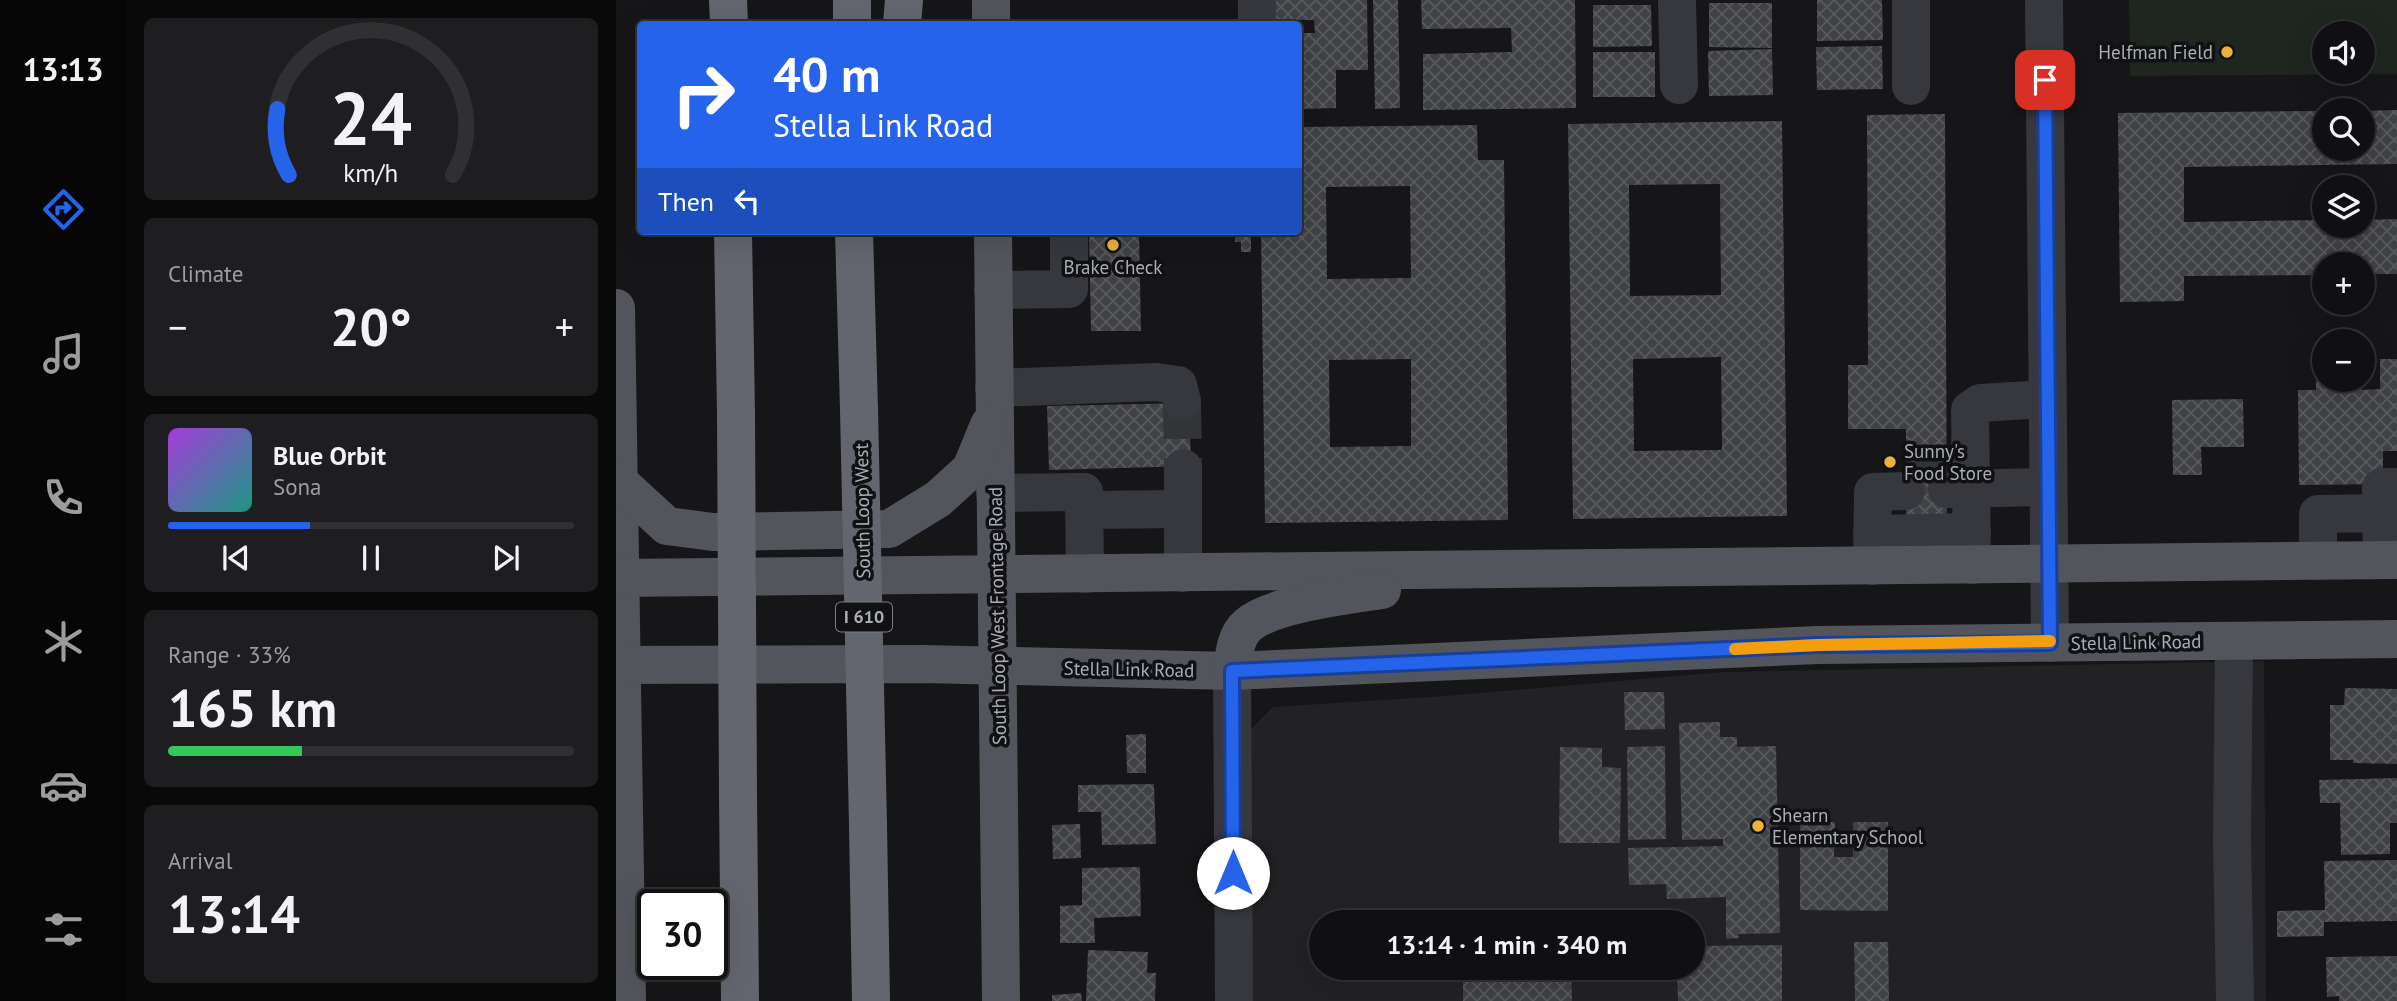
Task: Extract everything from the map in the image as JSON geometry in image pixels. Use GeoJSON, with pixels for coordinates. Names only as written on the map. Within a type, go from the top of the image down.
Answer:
{"type":"FeatureCollection","features":[{"type":"Feature","properties":{"kind":"highway"},"geometry":{"type":"LineString","coordinates":[[728,0],[729,21]]}},
{"type":"Feature","properties":{"kind":"highway"},"geometry":{"type":"LineString","coordinates":[[852,0],[852,21]]}},
{"type":"Feature","properties":{"kind":"highway"},"geometry":{"type":"LineString","coordinates":[[902,21],[904,0]]}},
{"type":"Feature","properties":{"kind":"highway"},"geometry":{"type":"LineString","coordinates":[[733,235],[740,1001]]}},
{"type":"Feature","properties":{"kind":"highway","name":"South Loop West"},"geometry":{"type":"LineString","coordinates":[[854,235],[871,1001]]}},
{"type":"Feature","properties":{"kind":"highway"},"geometry":{"type":"LineString","coordinates":[[855,290],[865,235]]}},
{"type":"Feature","properties":{"kind":"main road"},"geometry":{"type":"LineString","coordinates":[[991,0],[991,21]]}},
{"type":"Feature","properties":{"kind":"main road","name":"South Loop West Frontage Road"},"geometry":{"type":"LineString","coordinates":[[993,235],[1001,1001]]}},
{"type":"Feature","properties":{"kind":"main road"},"geometry":{"type":"LineString","coordinates":[[616,309],[620,819],[627,1001]]}},
{"type":"Feature","properties":{"kind":"main road"},"geometry":{"type":"LineString","coordinates":[[618,481],[667,526],[713,532],[889,529],[938,499],[971,470],[994,401]]}},
{"type":"Feature","properties":{"kind":"main road"},"geometry":{"type":"LineString","coordinates":[[618,578],[1501,570],[1872,550],[1972,549],[2049,564],[2389,560]]}},
{"type":"Feature","properties":{"kind":"main road"},"geometry":{"type":"LineString","coordinates":[[1232,671],[1235,645],[1248,625],[1270,614],[1309,602],[1501,570]]}},
{"type":"Feature","properties":{"kind":"main road","name":"Stella Link Road"},"geometry":{"type":"LineString","coordinates":[[620,665],[923,664],[1232,671],[1818,645],[2397,639]]}},
{"type":"Feature","properties":{"kind":"street"},"geometry":{"type":"LineString","coordinates":[[1257,0],[1257,21]]}},
{"type":"Feature","properties":{"kind":"street"},"geometry":{"type":"LineString","coordinates":[[1677,0],[1679,85]]}},
{"type":"Feature","properties":{"kind":"street"},"geometry":{"type":"LineString","coordinates":[[1911,0],[1911,86]]}},
{"type":"Feature","properties":{"kind":"street"},"geometry":{"type":"LineString","coordinates":[[2044,0],[2050,643]]}},
{"type":"Feature","properties":{"kind":"street"},"geometry":{"type":"LineString","coordinates":[[993,290],[1069,289],[1069,235]]}},
{"type":"Feature","properties":{"kind":"street"},"geometry":{"type":"LineString","coordinates":[[994,401],[1156,382],[1178,385],[1182,401]]}},
{"type":"Feature","properties":{"kind":"street"},"geometry":{"type":"LineString","coordinates":[[1972,549],[1959,476],[1970,410],[1980,403],[2048,399]]}},
{"type":"Feature","properties":{"kind":"street"},"geometry":{"type":"LineString","coordinates":[[1183,573],[1184,468]]}},
{"type":"Feature","properties":{"kind":"street"},"geometry":{"type":"LineString","coordinates":[[1959,476],[2048,487]]}},
{"type":"Feature","properties":{"kind":"street"},"geometry":{"type":"LineString","coordinates":[[1872,550],[1895,483]]}},
{"type":"Feature","properties":{"kind":"street"},"geometry":{"type":"LineString","coordinates":[[995,493],[1084,492],[1085,574]]}},
{"type":"Feature","properties":{"kind":"street"},"geometry":{"type":"LineString","coordinates":[[2318,561],[2318,514],[2389,500],[2389,560]]}},
{"type":"Feature","properties":{"kind":"street"},"geometry":{"type":"LineString","coordinates":[[1084,510],[1183,509]]}},
{"type":"Feature","properties":{"kind":"street"},"geometry":{"type":"LineString","coordinates":[[2234,641],[2232,840],[2235,1001]]}},
{"type":"Feature","properties":{"kind":"street"},"geometry":{"type":"LineString","coordinates":[[1232,671],[1234,1001]]}},
{"type":"Feature","properties":{"kind":"shaded area","name":"Helfman Field"},"geometry":{"type":"Polygon","coordinates":[[[2129,0],[2397,0],[2397,74],[2375,74],[2375,21],[2312,21],[2312,75],[2130,76],[2129,0]]]}},
{"type":"Feature","properties":{"kind":"shaded area","name":"Shearn Elementary School"},"geometry":{"type":"Polygon","coordinates":[[[2264,661],[2266,1001],[1252,1001],[1250,730],[1273,707],[1445,696],[1724,672],[2264,661]]]}},
{"type":"Feature","properties":{"kind":"building"},"geometry":{"type":"Polygon","coordinates":[[[1269,0],[1367,0],[1368,70],[1336,70],[1336,108],[1302,109],[1302,33],[1315,33],[1314,20],[1269,20],[1269,0]]]}},
{"type":"Feature","properties":{"kind":"building"},"geometry":{"type":"Polygon","coordinates":[[[1373,0],[1398,0],[1400,108],[1375,109],[1373,0]]]}},
{"type":"Feature","properties":{"kind":"building"},"geometry":{"type":"Polygon","coordinates":[[[1421,0],[1575,0],[1576,108],[1423,110],[1423,54],[1512,52],[1511,28],[1422,29],[1421,0]]]}},
{"type":"Feature","properties":{"kind":"building"},"geometry":{"type":"Polygon","coordinates":[[[1817,0],[1882,0],[1883,40],[1817,41],[1817,0]]]}},
{"type":"Feature","properties":{"kind":"building"},"geometry":{"type":"Polygon","coordinates":[[[1709,3],[1772,3],[1772,48],[1709,47],[1709,3]]]}},
{"type":"Feature","properties":{"kind":"building"},"geometry":{"type":"Polygon","coordinates":[[[1593,5],[1651,5],[1652,46],[1593,47],[1593,5]]]}},
{"type":"Feature","properties":{"kind":"building"},"geometry":{"type":"Polygon","coordinates":[[[1882,46],[1883,89],[1817,90],[1816,47],[1882,46]]]}},
{"type":"Feature","properties":{"kind":"building"},"geometry":{"type":"Polygon","coordinates":[[[1772,49],[1773,95],[1709,96],[1708,51],[1772,49]]]}},
{"type":"Feature","properties":{"kind":"building"},"geometry":{"type":"Polygon","coordinates":[[[1593,52],[1655,52],[1655,97],[1593,97],[1593,52]]]}},
{"type":"Feature","properties":{"kind":"building"},"geometry":{"type":"Polygon","coordinates":[[[2397,110],[2397,164],[2184,167],[2184,222],[2312,220],[2312,238],[2375,238],[2375,220],[2397,219],[2397,274],[2375,274],[2375,252],[2312,252],[2312,275],[2184,276],[2184,301],[2120,302],[2118,113],[2312,111],[2312,161],[2375,161],[2375,111],[2397,110]]]}},
{"type":"Feature","properties":{"kind":"building"},"geometry":{"type":"Polygon","coordinates":[[[1945,114],[1947,531],[1906,531],[1906,429],[1848,429],[1848,365],[1868,365],[1867,115],[1945,114]]]}},
{"type":"Feature","properties":{"kind":"building"},"geometry":{"type":"Polygon","coordinates":[[[1782,121],[1787,516],[1573,519],[1568,124],[1782,121]],[[1720,184],[1629,185],[1630,296],[1721,295],[1720,184]],[[1721,357],[1633,359],[1634,451],[1722,450],[1721,357]]]}},
{"type":"Feature","properties":{"kind":"building"},"geometry":{"type":"Polygon","coordinates":[[[1477,125],[1478,160],[1504,160],[1508,520],[1265,523],[1261,235],[1302,235],[1302,127],[1477,125]],[[1410,186],[1326,187],[1327,279],[1411,278],[1410,186]],[[1411,359],[1329,360],[1330,447],[1411,446],[1411,359]]]}},
{"type":"Feature","properties":{"kind":"building"},"geometry":{"type":"Polygon","coordinates":[[[1089,235],[1139,235],[1141,331],[1091,331],[1089,235]]]}},
{"type":"Feature","properties":{"kind":"building"},"geometry":{"type":"Polygon","coordinates":[[[1235,235],[1251,235],[1251,252],[1241,252],[1241,242],[1235,242],[1235,235]]]}},
{"type":"Feature","properties":{"kind":"building"},"geometry":{"type":"Polygon","coordinates":[[[2380,359],[2397,359],[2397,451],[2383,451],[2383,484],[2299,485],[2298,390],[2375,392],[2375,389],[2380,389],[2380,359]]]}},
{"type":"Feature","properties":{"kind":"building"},"geometry":{"type":"Polygon","coordinates":[[[2243,399],[2244,447],[2201,447],[2202,475],[2173,475],[2172,400],[2243,399]]]}},
{"type":"Feature","properties":{"kind":"building"},"geometry":{"type":"Polygon","coordinates":[[[1189,403],[1191,466],[1049,470],[1047,406],[1189,403]]]}},
{"type":"Feature","properties":{"kind":"building"},"geometry":{"type":"Polygon","coordinates":[[[2345,688],[2397,689],[2397,764],[2330,760],[2330,705],[2344,705],[2345,688]]]}},
{"type":"Feature","properties":{"kind":"building"},"geometry":{"type":"Polygon","coordinates":[[[1624,692],[1664,692],[1665,729],[1625,730],[1624,692]]]}},
{"type":"Feature","properties":{"kind":"building"},"geometry":{"type":"Polygon","coordinates":[[[1720,722],[1720,737],[1737,737],[1737,747],[1776,746],[1780,933],[1738,934],[1739,938],[1726,939],[1726,897],[1667,899],[1666,884],[1629,885],[1628,848],[1723,846],[1723,839],[1682,840],[1679,723],[1720,722]]]}},
{"type":"Feature","properties":{"kind":"building"},"geometry":{"type":"Polygon","coordinates":[[[1146,734],[1146,773],[1127,773],[1126,735],[1146,734]]]}},
{"type":"Feature","properties":{"kind":"building"},"geometry":{"type":"Polygon","coordinates":[[[1665,746],[1666,839],[1628,840],[1627,747],[1665,746]]]}},
{"type":"Feature","properties":{"kind":"building"},"geometry":{"type":"Polygon","coordinates":[[[1560,747],[1602,748],[1602,767],[1621,768],[1620,843],[1559,843],[1560,747]]]}},
{"type":"Feature","properties":{"kind":"building"},"geometry":{"type":"Polygon","coordinates":[[[2397,778],[2397,823],[2390,823],[2390,854],[2341,855],[2340,803],[2320,803],[2319,780],[2397,778]]]}},
{"type":"Feature","properties":{"kind":"building"},"geometry":{"type":"Polygon","coordinates":[[[1154,784],[1156,844],[1102,845],[1101,812],[1078,812],[1078,785],[1154,784]]]}},
{"type":"Feature","properties":{"kind":"building"},"geometry":{"type":"Polygon","coordinates":[[[1800,822],[1835,822],[1834,857],[1853,857],[1853,822],[1888,822],[1888,911],[1800,910],[1800,822]]]}},
{"type":"Feature","properties":{"kind":"building"},"geometry":{"type":"Polygon","coordinates":[[[1080,824],[1081,858],[1053,859],[1052,825],[1080,824]]]}},
{"type":"Feature","properties":{"kind":"building"},"geometry":{"type":"Polygon","coordinates":[[[2397,860],[2397,921],[2324,922],[2324,936],[2277,937],[2277,911],[2325,910],[2324,861],[2397,860]]]}},
{"type":"Feature","properties":{"kind":"building"},"geometry":{"type":"Polygon","coordinates":[[[1140,867],[1141,916],[1094,918],[1095,943],[1060,943],[1060,906],[1082,905],[1082,868],[1140,867]]]}},
{"type":"Feature","properties":{"kind":"building"},"geometry":{"type":"Polygon","coordinates":[[[1854,942],[1888,942],[1889,1001],[1855,1001],[1854,942]]]}},
{"type":"Feature","properties":{"kind":"building"},"geometry":{"type":"Polygon","coordinates":[[[1782,945],[1782,1001],[1678,1001],[1677,980],[1705,980],[1705,946],[1782,945]]]}},
{"type":"Feature","properties":{"kind":"building"},"geometry":{"type":"Polygon","coordinates":[[[1088,950],[1148,952],[1147,973],[1156,973],[1155,1001],[1086,1001],[1088,950]]]}},
{"type":"Feature","properties":{"kind":"building"},"geometry":{"type":"Polygon","coordinates":[[[2397,956],[2397,1001],[2339,1001],[2339,996],[2327,997],[2326,957],[2397,956]]]}},
{"type":"Feature","properties":{"kind":"building"},"geometry":{"type":"Polygon","coordinates":[[[1463,980],[1571,980],[1572,1001],[1463,1001],[1463,980]]]}},
{"type":"Feature","properties":{"kind":"building"},"geometry":{"type":"Polygon","coordinates":[[[1081,993],[1082,1001],[1052,1001],[1052,995],[1081,993]]]}},
{"type":"Feature","properties":{"kind":"tunnel"},"geometry":{"type":"LineString","coordinates":[[1182,401],[1183,468]]}},
{"type":"Feature","properties":{"kind":"tunnel"},"geometry":{"type":"LineString","coordinates":[[1906,465],[1947,464]]}},
{"type":"Feature","properties":{"kind":"slow traffic"},"geometry":{"type":"LineString","coordinates":[[1735,649],[2050,641]]}},
{"type":"Feature","properties":{"kind":"place","name":"Helfman Field"},"geometry":{"type":"Point","coordinates":[2227,52]}},
{"type":"Feature","properties":{"kind":"place","name":"Brake Check"},"geometry":{"type":"Point","coordinates":[1113,245]}},
{"type":"Feature","properties":{"kind":"place","name":"Sunny's Food Store"},"geometry":{"type":"Point","coordinates":[1890,462]}},
{"type":"Feature","properties":{"kind":"place","name":"Shearn Elementary School"},"geometry":{"type":"Point","coordinates":[1758,826]}},
{"type":"Feature","properties":{"kind":"route"},"geometry":{"type":"LineString","coordinates":[[1233,873],[1232,671],[1818,645],[2050,643],[2045,80]]}}]}
